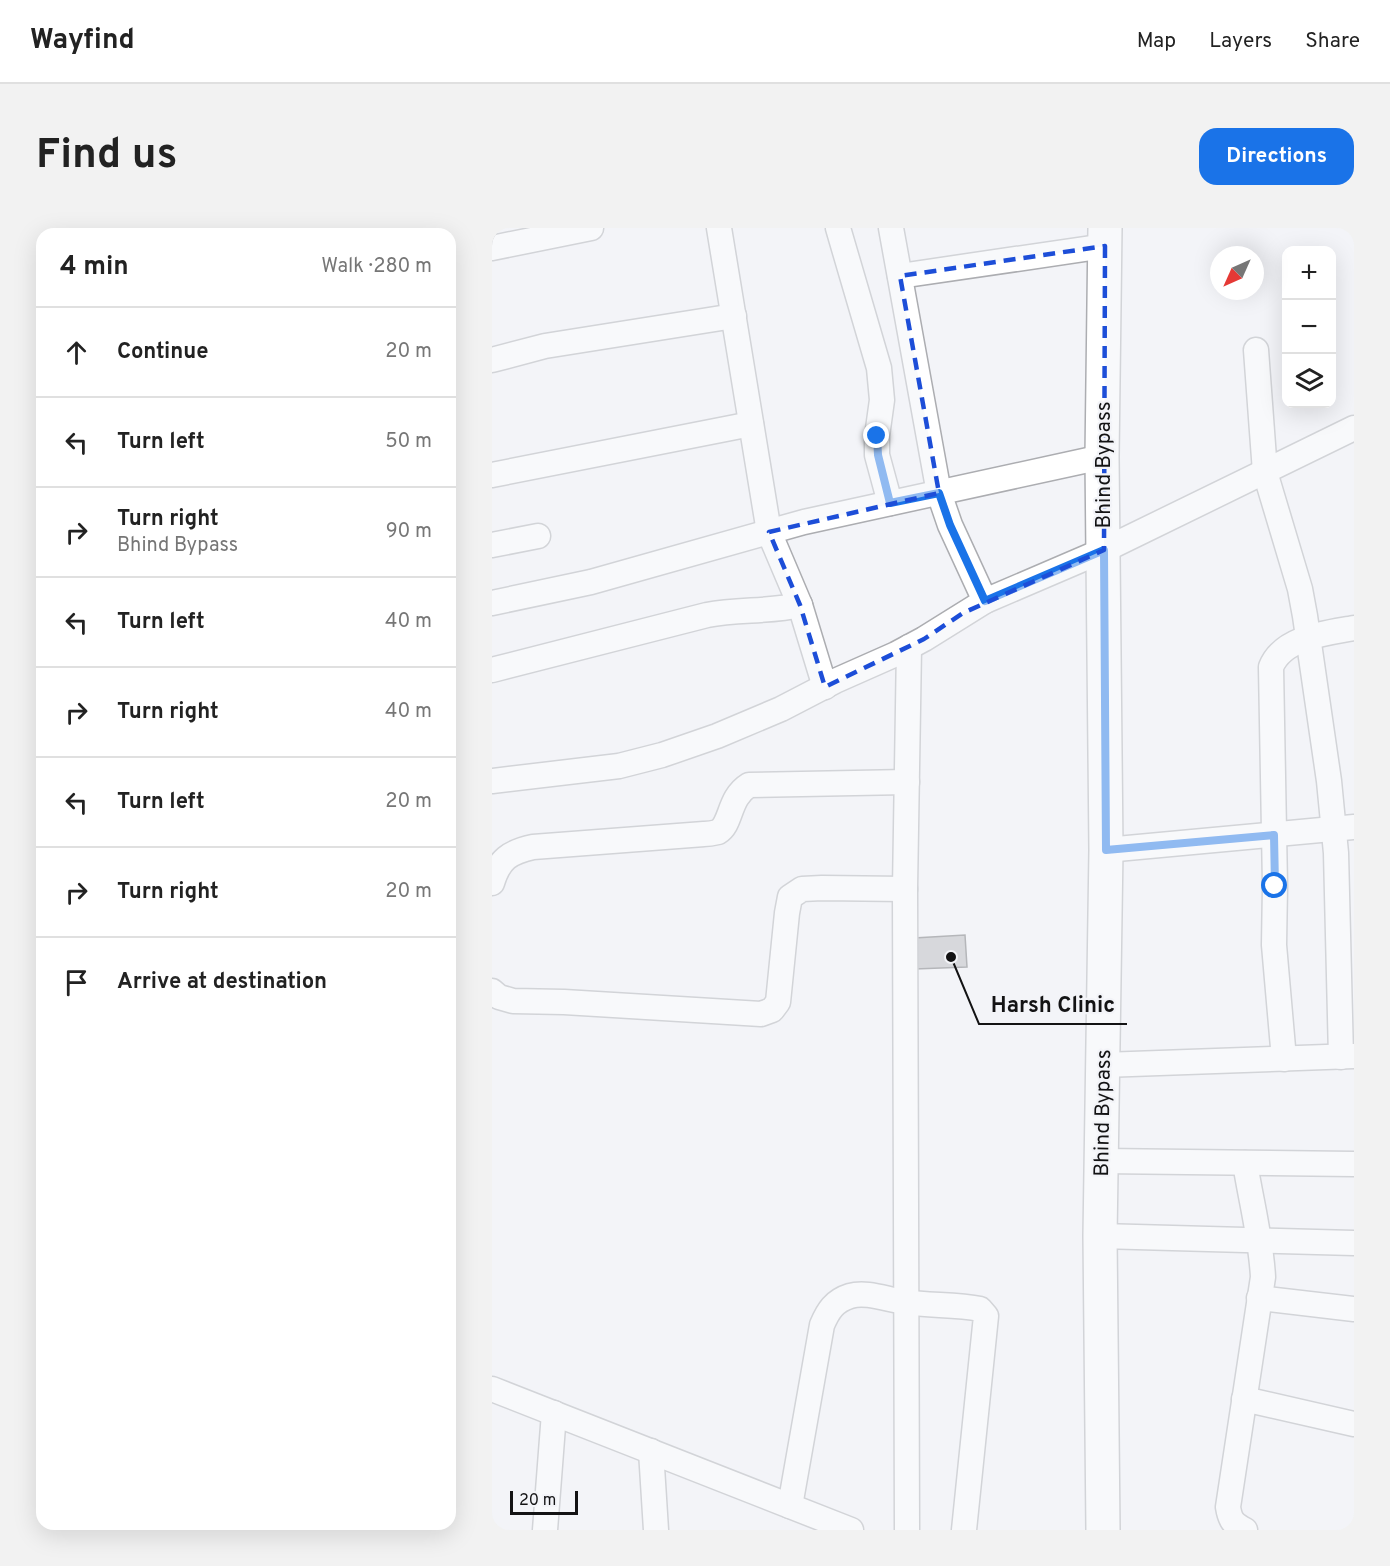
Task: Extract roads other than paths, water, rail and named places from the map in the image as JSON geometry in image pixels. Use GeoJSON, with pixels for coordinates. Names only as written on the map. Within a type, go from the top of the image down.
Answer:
{"type":"FeatureCollection","features":[{"type":"Feature","properties":{"kind":"street"},"geometry":{"type":"LineString","coordinates":[[492,248],[591,228]]}},
{"type":"Feature","properties":{"kind":"street"},"geometry":{"type":"LineString","coordinates":[[719,228],[769,532],[800,605],[825,687]]}},
{"type":"Feature","properties":{"kind":"street"},"geometry":{"type":"LineString","coordinates":[[838,228],[879,368],[882,400],[877,436],[878,455],[890,503]]}},
{"type":"Feature","properties":{"kind":"street"},"geometry":{"type":"LineString","coordinates":[[891,228],[939,493],[950,525],[985,601]]}},
{"type":"Feature","properties":{"kind":"street"},"geometry":{"type":"LineString","coordinates":[[900,276],[1105,237]]}},
{"type":"Feature","properties":{"kind":"street","name":"Bhind Bypass"},"geometry":{"type":"LineString","coordinates":[[1103,1530],[1100,1236],[1106,850],[1102,457],[1105,237]]}},
{"type":"Feature","properties":{"kind":"street"},"geometry":{"type":"LineString","coordinates":[[492,360],[545,346],[734,316]]}},
{"type":"Feature","properties":{"kind":"street"},"geometry":{"type":"LineString","coordinates":[[1103,1065],[1348,1056],[1336,853],[1344,827],[1300,589],[1265,472],[1256,350]]}},
{"type":"Feature","properties":{"kind":"street"},"geometry":{"type":"LineString","coordinates":[[492,475],[751,424]]}},
{"type":"Feature","properties":{"kind":"street"},"geometry":{"type":"LineString","coordinates":[[492,781],[603,769],[662,755],[717,736],[781,709],[909,647],[985,601],[1104,550],[1354,428]]}},
{"type":"Feature","properties":{"kind":"street"},"geometry":{"type":"LineString","coordinates":[[492,603],[591,582],[804,522],[1102,457]]}},
{"type":"Feature","properties":{"kind":"street"},"geometry":{"type":"LineString","coordinates":[[492,545],[538,536]]}},
{"type":"Feature","properties":{"kind":"street"},"geometry":{"type":"LineString","coordinates":[[492,670],[725,611],[775,610],[800,605]]}},
{"type":"Feature","properties":{"kind":"street"},"geometry":{"type":"LineString","coordinates":[[1284,1059],[1274,945],[1271,667],[1275,657],[1280,653],[1309,637],[1354,628]]}},
{"type":"Feature","properties":{"kind":"street"},"geometry":{"type":"LineString","coordinates":[[907,1530],[905,890],[909,647]]}},
{"type":"Feature","properties":{"kind":"street"},"geometry":{"type":"LineString","coordinates":[[492,883],[503,861],[514,852],[533,847],[718,831],[726,824],[733,800],[741,789],[749,785],[907,782]]}},
{"type":"Feature","properties":{"kind":"street"},"geometry":{"type":"LineString","coordinates":[[1106,850],[1344,827]]}},
{"type":"Feature","properties":{"kind":"street"},"geometry":{"type":"LineString","coordinates":[[492,991],[499,997],[513,1001],[761,1014],[772,1010],[778,1002],[790,897],[802,889],[905,890]]}},
{"type":"Feature","properties":{"kind":"street"},"geometry":{"type":"LineString","coordinates":[[1102,1161],[1354,1164]]}},
{"type":"Feature","properties":{"kind":"street"},"geometry":{"type":"LineString","coordinates":[[1245,1163],[1260,1239],[1263,1277],[1228,1507],[1230,1519],[1245,1530]]}},
{"type":"Feature","properties":{"kind":"street"},"geometry":{"type":"LineString","coordinates":[[1100,1236],[1354,1243]]}},
{"type":"Feature","properties":{"kind":"street"},"geometry":{"type":"LineString","coordinates":[[790,1506],[822,1325],[828,1311],[837,1302],[850,1296],[862,1295],[906,1302],[968,1306],[980,1309],[986,1316],[964,1530]]}},
{"type":"Feature","properties":{"kind":"street"},"geometry":{"type":"LineString","coordinates":[[1259,1298],[1354,1308]]}},
{"type":"Feature","properties":{"kind":"street"},"geometry":{"type":"LineString","coordinates":[[492,1389],[851,1530]]}},
{"type":"Feature","properties":{"kind":"street"},"geometry":{"type":"LineString","coordinates":[[1244,1399],[1354,1424]]}},
{"type":"Feature","properties":{"kind":"street"},"geometry":{"type":"LineString","coordinates":[[545,1530],[554,1413]]}},
{"type":"Feature","properties":{"kind":"street"},"geometry":{"type":"LineString","coordinates":[[651,1451],[656,1530]]}},
{"type":"Feature","properties":{"kind":"place","name":"Harsh Clinic"},"geometry":{"type":"Point","coordinates":[951,957]}}]}
